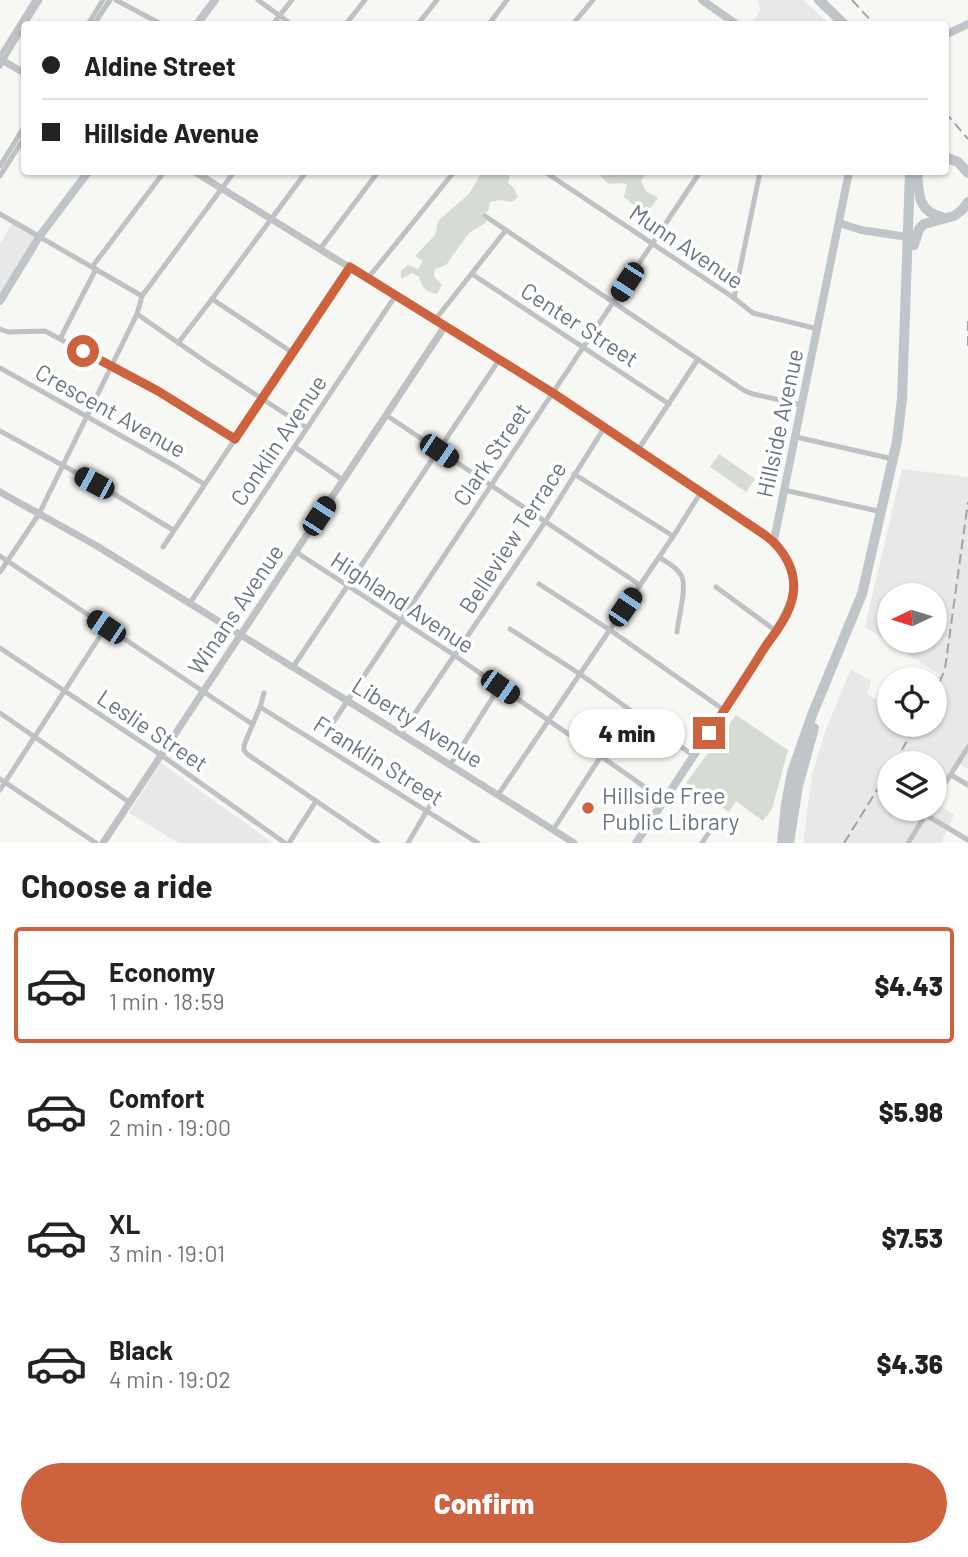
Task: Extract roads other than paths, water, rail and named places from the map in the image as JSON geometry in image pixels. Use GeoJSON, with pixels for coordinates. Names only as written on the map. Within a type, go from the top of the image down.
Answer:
{"type":"FeatureCollection","features":[{"type":"Feature","properties":{"kind":"highway"},"geometry":{"type":"LineString","coordinates":[[819,0],[841,21]]}},
{"type":"Feature","properties":{"kind":"highway"},"geometry":{"type":"LineString","coordinates":[[828,0],[849,21]]}},
{"type":"Feature","properties":{"kind":"highway"},"geometry":{"type":"LineString","coordinates":[[949,159],[958,162],[968,173]]}},
{"type":"Feature","properties":{"kind":"highway"},"geometry":{"type":"LineString","coordinates":[[789,843],[794,803],[817,719],[868,598],[903,444],[909,393],[910,175]]}},
{"type":"Feature","properties":{"kind":"highway"},"geometry":{"type":"LineString","coordinates":[[782,843],[786,805],[795,763],[860,602],[893,459],[902,399],[917,175]]}},
{"type":"Feature","properties":{"kind":"highway"},"geometry":{"type":"LineString","coordinates":[[917,175],[920,199],[924,207],[932,214],[946,218]]}},
{"type":"Feature","properties":{"kind":"highway"},"geometry":{"type":"LineString","coordinates":[[911,241],[922,225],[957,214],[968,202]]}},
{"type":"Feature","properties":{"kind":"main road"},"geometry":{"type":"LineString","coordinates":[[199,21],[215,0]]}},
{"type":"Feature","properties":{"kind":"main road"},"geometry":{"type":"LineString","coordinates":[[702,0],[732,21]]}},
{"type":"Feature","properties":{"kind":"main road"},"geometry":{"type":"LineString","coordinates":[[949,33],[968,24]]}},
{"type":"Feature","properties":{"kind":"main road"},"geometry":{"type":"LineString","coordinates":[[0,302],[39,237],[86,175]]}},
{"type":"Feature","properties":{"kind":"main road","name":"Hillside Avenue"},"geometry":{"type":"LineString","coordinates":[[774,542],[848,175]]}},
{"type":"Feature","properties":{"kind":"main road"},"geometry":{"type":"LineString","coordinates":[[839,223],[911,241]]}},
{"type":"Feature","properties":{"kind":"main road"},"geometry":{"type":"LineString","coordinates":[[636,843],[776,631],[791,604],[794,583],[789,563],[774,542]]}},
{"type":"Feature","properties":{"kind":"street"},"geometry":{"type":"LineString","coordinates":[[23,21],[35,0]]}},
{"type":"Feature","properties":{"kind":"street"},"geometry":{"type":"LineString","coordinates":[[27,21],[40,0]]}},
{"type":"Feature","properties":{"kind":"street"},"geometry":{"type":"LineString","coordinates":[[90,21],[103,0]]}},
{"type":"Feature","properties":{"kind":"street"},"geometry":{"type":"LineString","coordinates":[[96,21],[110,0]]}},
{"type":"Feature","properties":{"kind":"street"},"geometry":{"type":"LineString","coordinates":[[116,0],[155,21]]}},
{"type":"Feature","properties":{"kind":"street"},"geometry":{"type":"LineString","coordinates":[[258,0],[287,21]]}},
{"type":"Feature","properties":{"kind":"street"},"geometry":{"type":"LineString","coordinates":[[276,21],[292,0]]}},
{"type":"Feature","properties":{"kind":"street"},"geometry":{"type":"LineString","coordinates":[[348,21],[365,0]]}},
{"type":"Feature","properties":{"kind":"street"},"geometry":{"type":"LineString","coordinates":[[420,21],[437,0]]}},
{"type":"Feature","properties":{"kind":"street"},"geometry":{"type":"LineString","coordinates":[[491,21],[507,0]]}},
{"type":"Feature","properties":{"kind":"street"},"geometry":{"type":"LineString","coordinates":[[576,21],[593,0]]}},
{"type":"Feature","properties":{"kind":"street"},"geometry":{"type":"LineString","coordinates":[[1,60],[21,25]]}},
{"type":"Feature","properties":{"kind":"street"},"geometry":{"type":"LineString","coordinates":[[1,60],[21,31]]}},
{"type":"Feature","properties":{"kind":"street"},"geometry":{"type":"LineString","coordinates":[[1,60],[21,71]]}},
{"type":"Feature","properties":{"kind":"street"},"geometry":{"type":"LineString","coordinates":[[0,176],[21,134]]}},
{"type":"Feature","properties":{"kind":"street"},"geometry":{"type":"LineString","coordinates":[[0,166],[21,141]]}},
{"type":"Feature","properties":{"kind":"street"},"geometry":{"type":"LineString","coordinates":[[60,339],[94,268],[161,175]]}},
{"type":"Feature","properties":{"kind":"street"},"geometry":{"type":"LineString","coordinates":[[200,175],[553,393],[774,542]]}},
{"type":"Feature","properties":{"kind":"street"},"geometry":{"type":"LineString","coordinates":[[0,572],[39,514],[137,314],[142,296],[232,175]]}},
{"type":"Feature","properties":{"kind":"street"},"geometry":{"type":"LineString","coordinates":[[178,342],[304,175]]}},
{"type":"Feature","properties":{"kind":"street"},"geometry":{"type":"LineString","coordinates":[[320,249],[376,175]]}},
{"type":"Feature","properties":{"kind":"street"},"geometry":{"type":"LineString","coordinates":[[368,278],[452,175]]}},
{"type":"Feature","properties":{"kind":"street","name":"Munn Avenue"},"geometry":{"type":"LineString","coordinates":[[549,175],[753,313],[818,329]]}},
{"type":"Feature","properties":{"kind":"street","name":"Clark Street"},"geometry":{"type":"LineString","coordinates":[[334,721],[698,175]]}},
{"type":"Feature","properties":{"kind":"street"},"geometry":{"type":"LineString","coordinates":[[734,298],[759,175]]}},
{"type":"Feature","properties":{"kind":"street"},"geometry":{"type":"LineString","coordinates":[[0,214],[142,296]]}},
{"type":"Feature","properties":{"kind":"street"},"geometry":{"type":"LineString","coordinates":[[485,216],[750,394],[802,405]]}},
{"type":"Feature","properties":{"kind":"street"},"geometry":{"type":"LineString","coordinates":[[435,320],[506,230]]}},
{"type":"Feature","properties":{"kind":"street"},"geometry":{"type":"LineString","coordinates":[[163,547],[350,267]]}},
{"type":"Feature","properties":{"kind":"street","name":"Center Street"},"geometry":{"type":"LineString","coordinates":[[472,274],[669,404]]}},
{"type":"Feature","properties":{"kind":"street","name":"Conklin Avenue"},"geometry":{"type":"LineString","coordinates":[[190,603],[396,295]]}},
{"type":"Feature","properties":{"kind":"street"},"geometry":{"type":"LineString","coordinates":[[212,299],[293,353]]}},
{"type":"Feature","properties":{"kind":"street"},"geometry":{"type":"LineString","coordinates":[[137,314],[307,428]]}},
{"type":"Feature","properties":{"kind":"street","name":"Winans Avenue"},"geometry":{"type":"LineString","coordinates":[[103,843],[445,326]]}},
{"type":"Feature","properties":{"kind":"street"},"geometry":{"type":"LineString","coordinates":[[0,329],[8,332],[45,331],[158,391],[235,439]]}},
{"type":"Feature","properties":{"kind":"street"},"geometry":{"type":"LineString","coordinates":[[638,450],[698,359]]}},
{"type":"Feature","properties":{"kind":"street"},"geometry":{"type":"LineString","coordinates":[[293,667],[499,360]]}},
{"type":"Feature","properties":{"kind":"street","name":"Crescent Avenue"},"geometry":{"type":"LineString","coordinates":[[0,368],[204,484]]}},
{"type":"Feature","properties":{"kind":"street"},"geometry":{"type":"LineString","coordinates":[[386,415],[640,585]]}},
{"type":"Feature","properties":{"kind":"street","name":"Belleview Terrace"},"geometry":{"type":"LineString","coordinates":[[401,734],[545,522],[604,428]]}},
{"type":"Feature","properties":{"kind":"street"},"geometry":{"type":"LineString","coordinates":[[0,432],[106,489],[173,530]]}},
{"type":"Feature","properties":{"kind":"street"},"geometry":{"type":"LineString","coordinates":[[796,437],[893,459]]}},
{"type":"Feature","properties":{"kind":"street"},"geometry":{"type":"LineString","coordinates":[[295,447],[343,480]]}},
{"type":"Feature","properties":{"kind":"street"},"geometry":{"type":"LineString","coordinates":[[574,474],[673,536]]}},
{"type":"Feature","properties":{"kind":"street"},"geometry":{"type":"LineString","coordinates":[[784,490],[881,512]]}},
{"type":"Feature","properties":{"kind":"street","name":"Liberty Avenue"},"geometry":{"type":"LineString","coordinates":[[0,492],[97,546],[574,843]]}},
{"type":"Feature","properties":{"kind":"street"},"geometry":{"type":"LineString","coordinates":[[498,795],[701,492]]}},
{"type":"Feature","properties":{"kind":"street","name":"Highland Avenue"},"geometry":{"type":"LineString","coordinates":[[296,552],[455,656],[663,801]]}},
{"type":"Feature","properties":{"kind":"street"},"geometry":{"type":"LineString","coordinates":[[0,556],[253,724]]}},
{"type":"Feature","properties":{"kind":"street"},"geometry":{"type":"LineString","coordinates":[[659,557],[677,569],[683,580],[677,632]]}},
{"type":"Feature","properties":{"kind":"street"},"geometry":{"type":"LineString","coordinates":[[539,584],[610,629],[724,710]]}},
{"type":"Feature","properties":{"kind":"street"},"geometry":{"type":"LineString","coordinates":[[716,587],[776,631]]}},
{"type":"Feature","properties":{"kind":"street"},"geometry":{"type":"LineString","coordinates":[[0,790],[3,780],[106,627]]}},
{"type":"Feature","properties":{"kind":"street"},"geometry":{"type":"LineString","coordinates":[[510,629],[580,674],[694,756]]}},
{"type":"Feature","properties":{"kind":"street","name":"Leslie Street"},"geometry":{"type":"LineString","coordinates":[[0,648],[287,843]]}},
{"type":"Feature","properties":{"kind":"street"},"geometry":{"type":"LineString","coordinates":[[450,765],[500,687]]}},
{"type":"Feature","properties":{"kind":"street"},"geometry":{"type":"LineString","coordinates":[[264,693],[244,745],[247,754],[377,843]]}},
{"type":"Feature","properties":{"kind":"street","name":"Franklin Street"},"geometry":{"type":"LineString","coordinates":[[260,708],[478,843]]}},
{"type":"Feature","properties":{"kind":"street"},"geometry":{"type":"LineString","coordinates":[[0,713],[130,802]]}},
{"type":"Feature","properties":{"kind":"street"},"geometry":{"type":"LineString","coordinates":[[947,781],[968,747]]}},
{"type":"Feature","properties":{"kind":"street"},"geometry":{"type":"LineString","coordinates":[[553,830],[601,757]]}},
{"type":"Feature","properties":{"kind":"street"},"geometry":{"type":"LineString","coordinates":[[951,775],[968,785]]}},
{"type":"Feature","properties":{"kind":"street"},"geometry":{"type":"LineString","coordinates":[[3,780],[96,843]]}},
{"type":"Feature","properties":{"kind":"street"},"geometry":{"type":"LineString","coordinates":[[408,843],[436,797]]}},
{"type":"Feature","properties":{"kind":"street"},"geometry":{"type":"LineString","coordinates":[[287,843],[316,801]]}},
{"type":"Feature","properties":{"kind":"street"},"geometry":{"type":"LineString","coordinates":[[908,843],[922,821]]}},
{"type":"Feature","properties":{"kind":"street"},"geometry":{"type":"LineString","coordinates":[[936,821],[968,840]]}},
{"type":"Feature","properties":{"kind":"street"},"geometry":{"type":"LineString","coordinates":[[702,843],[713,826]]}},
{"type":"Feature","properties":{"kind":"railway"},"geometry":{"type":"LineString","coordinates":[[852,0],[871,21]]}},
{"type":"Feature","properties":{"kind":"railway"},"geometry":{"type":"LineString","coordinates":[[949,117],[968,139]]}},
{"type":"Feature","properties":{"kind":"railway"},"geometry":{"type":"LineString","coordinates":[[968,321],[968,348]]}},
{"type":"Feature","properties":{"kind":"railway"},"geometry":{"type":"LineString","coordinates":[[945,667],[968,502]]}},
{"type":"Feature","properties":{"kind":"railway"},"geometry":{"type":"LineString","coordinates":[[901,751],[909,737]]}},
{"type":"Feature","properties":{"kind":"railway"},"geometry":{"type":"LineString","coordinates":[[844,843],[877,790]]}},
{"type":"Feature","properties":{"kind":"place","name":"Hillside Free Public Library"},"geometry":{"type":"Point","coordinates":[588,808]}}]}
